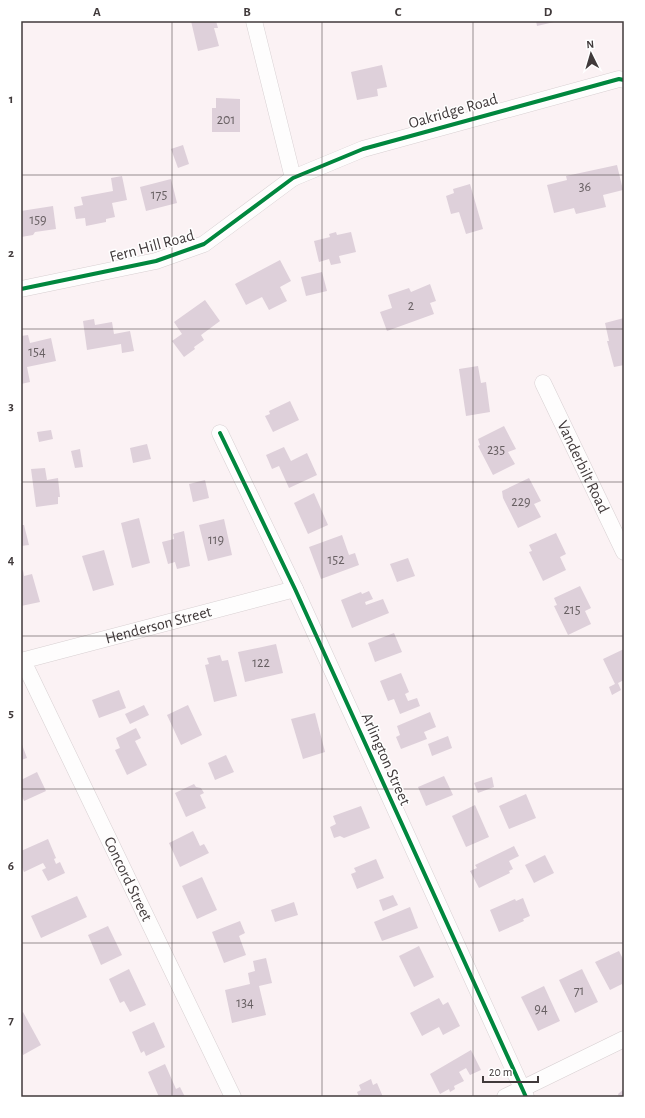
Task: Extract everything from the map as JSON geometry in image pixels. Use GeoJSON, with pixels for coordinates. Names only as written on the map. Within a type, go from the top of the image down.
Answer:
{"type":"FeatureCollection","features":[{"type":"Feature","properties":{"kind":"street"},"geometry":{"type":"LineString","coordinates":[[254,21],[293,178]]}},
{"type":"Feature","properties":{"kind":"street","name":"Oakridge Road"},"geometry":{"type":"LineString","coordinates":[[293,178],[363,149],[516,106],[619,79],[624,80]]}},
{"type":"Feature","properties":{"kind":"street","name":"Fern Hill Road"},"geometry":{"type":"LineString","coordinates":[[21,289],[156,261],[204,244],[293,178]]}},
{"type":"Feature","properties":{"kind":"street","name":"Vanderbilt Road"},"geometry":{"type":"LineString","coordinates":[[543,383],[624,552]]}},
{"type":"Feature","properties":{"kind":"street","name":"Arlington Street"},"geometry":{"type":"LineString","coordinates":[[220,433],[296,589],[524,1093]]}},
{"type":"Feature","properties":{"kind":"street","name":"Henderson Street"},"geometry":{"type":"LineString","coordinates":[[22,661],[296,589]]}},
{"type":"Feature","properties":{"kind":"street","name":"Concord Street"},"geometry":{"type":"LineString","coordinates":[[22,661],[232,1097]]}},
{"type":"Feature","properties":{"kind":"street"},"geometry":{"type":"LineString","coordinates":[[505,1097],[524,1093],[624,1039]]}},
{"type":"Feature","properties":{"kind":"building"},"geometry":{"type":"Polygon","coordinates":[[[191,21],[216,21],[218,28],[214,28],[219,46],[198,51],[191,21]]]}},
{"type":"Feature","properties":{"kind":"building"},"geometry":{"type":"Polygon","coordinates":[[[536,21],[554,21],[554,22],[537,26],[536,21]]]}},
{"type":"Feature","properties":{"kind":"building"},"geometry":{"type":"Polygon","coordinates":[[[382,65],[387,87],[377,89],[378,96],[357,100],[351,72],[382,65]]]}},
{"type":"Feature","properties":{"kind":"building"},"geometry":{"type":"Polygon","coordinates":[[[216,98],[240,99],[240,132],[212,132],[212,108],[216,108],[216,98]]]}},
{"type":"Feature","properties":{"kind":"building"},"geometry":{"type":"Polygon","coordinates":[[[183,145],[189,164],[178,168],[171,149],[183,145]]]}},
{"type":"Feature","properties":{"kind":"building"},"geometry":{"type":"Polygon","coordinates":[[[617,165],[623,190],[603,195],[606,207],[576,214],[574,208],[554,213],[547,185],[567,180],[566,176],[617,165]]]}},
{"type":"Feature","properties":{"kind":"building"},"geometry":{"type":"Polygon","coordinates":[[[122,176],[127,200],[112,203],[115,217],[106,219],[106,222],[86,226],[85,218],[76,219],[74,207],[83,205],[81,197],[113,191],[111,178],[122,176]]]}},
{"type":"Feature","properties":{"kind":"building"},"geometry":{"type":"Polygon","coordinates":[[[171,179],[177,203],[146,211],[140,187],[171,179]]]}},
{"type":"Feature","properties":{"kind":"building"},"geometry":{"type":"Polygon","coordinates":[[[470,184],[483,229],[466,234],[459,212],[451,214],[446,196],[454,193],[453,189],[470,184]]]}},
{"type":"Feature","properties":{"kind":"building"},"geometry":{"type":"Polygon","coordinates":[[[53,206],[56,229],[35,232],[33,235],[21,237],[21,211],[53,206]]]}},
{"type":"Feature","properties":{"kind":"building"},"geometry":{"type":"Polygon","coordinates":[[[336,232],[337,235],[351,232],[356,252],[339,256],[341,263],[331,265],[329,259],[319,262],[314,241],[330,237],[329,234],[336,232]]]}},
{"type":"Feature","properties":{"kind":"building"},"geometry":{"type":"Polygon","coordinates":[[[280,260],[291,281],[280,287],[287,301],[269,310],[262,297],[246,305],[235,284],[280,260]]]}},
{"type":"Feature","properties":{"kind":"building"},"geometry":{"type":"Polygon","coordinates":[[[322,272],[327,291],[306,296],[301,277],[322,272]]]}},
{"type":"Feature","properties":{"kind":"building"},"geometry":{"type":"Polygon","coordinates":[[[430,284],[436,301],[430,303],[434,314],[387,331],[380,312],[392,308],[388,295],[409,288],[411,292],[430,284]]]}},
{"type":"Feature","properties":{"kind":"building"},"geometry":{"type":"Polygon","coordinates":[[[205,300],[220,321],[201,335],[204,340],[184,357],[172,341],[182,334],[174,322],[205,300]]]}},
{"type":"Feature","properties":{"kind":"building"},"geometry":{"type":"Polygon","coordinates":[[[624,318],[624,365],[614,367],[607,341],[609,341],[605,323],[624,318]]]}},
{"type":"Feature","properties":{"kind":"building"},"geometry":{"type":"Polygon","coordinates":[[[94,319],[95,325],[112,322],[114,334],[130,331],[134,351],[122,353],[121,344],[87,350],[83,321],[94,319]]]}},
{"type":"Feature","properties":{"kind":"building"},"geometry":{"type":"Polygon","coordinates":[[[28,335],[30,343],[51,338],[56,361],[27,367],[30,382],[21,384],[21,336],[28,335]]]}},
{"type":"Feature","properties":{"kind":"building"},"geometry":{"type":"Polygon","coordinates":[[[478,366],[481,383],[486,382],[490,412],[466,416],[459,369],[478,366]]]}},
{"type":"Feature","properties":{"kind":"building"},"geometry":{"type":"Polygon","coordinates":[[[290,401],[299,420],[273,432],[265,416],[270,414],[269,411],[290,401]]]}},
{"type":"Feature","properties":{"kind":"building"},"geometry":{"type":"Polygon","coordinates":[[[504,426],[516,449],[508,452],[515,464],[493,475],[478,446],[480,445],[478,439],[504,426]]]}},
{"type":"Feature","properties":{"kind":"building"},"geometry":{"type":"Polygon","coordinates":[[[51,430],[53,439],[39,442],[37,432],[51,430]]]}},
{"type":"Feature","properties":{"kind":"building"},"geometry":{"type":"Polygon","coordinates":[[[147,444],[151,459],[133,463],[130,448],[147,444]]]}},
{"type":"Feature","properties":{"kind":"building"},"geometry":{"type":"Polygon","coordinates":[[[284,447],[291,461],[307,453],[317,475],[289,488],[279,466],[272,469],[266,455],[284,447]]]}},
{"type":"Feature","properties":{"kind":"building"},"geometry":{"type":"Polygon","coordinates":[[[80,449],[83,467],[75,468],[71,451],[80,449]]]}},
{"type":"Feature","properties":{"kind":"building"},"geometry":{"type":"Polygon","coordinates":[[[45,468],[47,480],[58,478],[60,497],[58,497],[58,504],[36,507],[31,469],[45,468]]]}},
{"type":"Feature","properties":{"kind":"building"},"geometry":{"type":"Polygon","coordinates":[[[529,478],[541,501],[534,504],[541,517],[518,528],[503,498],[502,491],[529,478]]]}},
{"type":"Feature","properties":{"kind":"building"},"geometry":{"type":"Polygon","coordinates":[[[205,480],[209,498],[193,502],[189,484],[205,480]]]}},
{"type":"Feature","properties":{"kind":"building"},"geometry":{"type":"Polygon","coordinates":[[[314,493],[328,525],[308,534],[294,503],[314,493]]]}},
{"type":"Feature","properties":{"kind":"building"},"geometry":{"type":"Polygon","coordinates":[[[139,518],[150,563],[132,568],[121,523],[139,518]]]}},
{"type":"Feature","properties":{"kind":"building"},"geometry":{"type":"Polygon","coordinates":[[[224,519],[232,555],[208,561],[199,525],[224,519]]]}},
{"type":"Feature","properties":{"kind":"building"},"geometry":{"type":"Polygon","coordinates":[[[21,525],[24,525],[29,545],[21,546],[21,525]]]}},
{"type":"Feature","properties":{"kind":"building"},"geometry":{"type":"Polygon","coordinates":[[[184,531],[190,566],[177,569],[175,562],[168,564],[162,542],[174,539],[173,534],[184,531]]]}},
{"type":"Feature","properties":{"kind":"building"},"geometry":{"type":"Polygon","coordinates":[[[556,533],[566,554],[560,557],[566,570],[543,581],[529,552],[532,551],[529,545],[556,533]]]}},
{"type":"Feature","properties":{"kind":"building"},"geometry":{"type":"Polygon","coordinates":[[[342,535],[349,555],[355,553],[359,565],[321,579],[309,547],[342,535]]]}},
{"type":"Feature","properties":{"kind":"building"},"geometry":{"type":"Polygon","coordinates":[[[104,550],[114,585],[93,591],[82,556],[104,550]]]}},
{"type":"Feature","properties":{"kind":"building"},"geometry":{"type":"Polygon","coordinates":[[[408,558],[415,576],[397,582],[390,564],[408,558]]]}},
{"type":"Feature","properties":{"kind":"building"},"geometry":{"type":"Polygon","coordinates":[[[23,570],[24,576],[32,574],[40,602],[21,606],[21,571],[23,570]]]}},
{"type":"Feature","properties":{"kind":"building"},"geometry":{"type":"Polygon","coordinates":[[[580,586],[591,608],[585,611],[591,624],[568,635],[554,606],[557,605],[554,598],[580,586]]]}},
{"type":"Feature","properties":{"kind":"building"},"geometry":{"type":"Polygon","coordinates":[[[369,591],[373,599],[365,602],[366,605],[383,599],[389,613],[352,628],[341,600],[361,592],[362,594],[369,591]]]}},
{"type":"Feature","properties":{"kind":"building"},"geometry":{"type":"Polygon","coordinates":[[[394,633],[402,652],[375,662],[368,643],[394,633]]]}},
{"type":"Feature","properties":{"kind":"building"},"geometry":{"type":"Polygon","coordinates":[[[276,644],[283,673],[245,682],[238,652],[276,644]]]}},
{"type":"Feature","properties":{"kind":"building"},"geometry":{"type":"Polygon","coordinates":[[[624,649],[624,680],[618,683],[621,690],[612,695],[609,687],[615,684],[603,659],[624,649]]]}},
{"type":"Feature","properties":{"kind":"building"},"geometry":{"type":"Polygon","coordinates":[[[220,655],[222,661],[228,660],[237,696],[214,702],[205,665],[209,664],[207,658],[220,655]]]}},
{"type":"Feature","properties":{"kind":"building"},"geometry":{"type":"Polygon","coordinates":[[[401,673],[409,692],[405,694],[408,701],[417,698],[420,706],[400,714],[394,699],[388,701],[380,681],[401,673]]]}},
{"type":"Feature","properties":{"kind":"building"},"geometry":{"type":"Polygon","coordinates":[[[119,690],[126,708],[99,718],[92,700],[119,690]]]}},
{"type":"Feature","properties":{"kind":"building"},"geometry":{"type":"Polygon","coordinates":[[[144,705],[149,715],[130,724],[125,714],[144,705]]]}},
{"type":"Feature","properties":{"kind":"building"},"geometry":{"type":"Polygon","coordinates":[[[188,705],[202,735],[181,745],[167,715],[188,705]]]}},
{"type":"Feature","properties":{"kind":"building"},"geometry":{"type":"Polygon","coordinates":[[[430,712],[436,727],[424,732],[427,739],[401,749],[396,737],[400,735],[397,726],[430,712]]]}},
{"type":"Feature","properties":{"kind":"building"},"geometry":{"type":"Polygon","coordinates":[[[315,713],[325,752],[303,759],[291,719],[315,713]]]}},
{"type":"Feature","properties":{"kind":"building"},"geometry":{"type":"Polygon","coordinates":[[[136,728],[141,738],[135,741],[147,765],[127,775],[115,750],[120,748],[116,738],[136,728]]]}},
{"type":"Feature","properties":{"kind":"building"},"geometry":{"type":"Polygon","coordinates":[[[448,736],[452,748],[432,756],[428,744],[448,736]]]}},
{"type":"Feature","properties":{"kind":"building"},"geometry":{"type":"Polygon","coordinates":[[[21,742],[27,758],[21,760],[21,742]]]}},
{"type":"Feature","properties":{"kind":"building"},"geometry":{"type":"Polygon","coordinates":[[[226,755],[234,772],[215,780],[208,763],[226,755]]]}},
{"type":"Feature","properties":{"kind":"building"},"geometry":{"type":"Polygon","coordinates":[[[37,772],[46,791],[24,801],[21,794],[21,780],[37,772]]]}},
{"type":"Feature","properties":{"kind":"building"},"geometry":{"type":"Polygon","coordinates":[[[444,776],[453,795],[426,806],[418,787],[444,776]]]}},
{"type":"Feature","properties":{"kind":"building"},"geometry":{"type":"Polygon","coordinates":[[[492,777],[494,787],[478,793],[474,783],[492,777]]]}},
{"type":"Feature","properties":{"kind":"building"},"geometry":{"type":"Polygon","coordinates":[[[194,784],[196,787],[201,788],[204,793],[200,795],[206,808],[186,817],[175,793],[194,784]]]}},
{"type":"Feature","properties":{"kind":"building"},"geometry":{"type":"Polygon","coordinates":[[[526,794],[536,818],[509,829],[499,806],[526,794]]]}},
{"type":"Feature","properties":{"kind":"building"},"geometry":{"type":"Polygon","coordinates":[[[475,805],[489,837],[466,847],[452,816],[475,805]]]}},
{"type":"Feature","properties":{"kind":"building"},"geometry":{"type":"Polygon","coordinates":[[[361,806],[370,828],[344,838],[340,836],[334,838],[330,827],[336,824],[333,816],[361,806]]]}},
{"type":"Feature","properties":{"kind":"building"},"geometry":{"type":"Polygon","coordinates":[[[193,831],[200,846],[204,844],[209,853],[180,867],[169,843],[193,831]]]}},
{"type":"Feature","properties":{"kind":"building"},"geometry":{"type":"Polygon","coordinates":[[[48,839],[56,858],[54,859],[56,864],[60,862],[65,873],[48,881],[42,870],[46,868],[43,863],[24,872],[21,865],[21,851],[48,839]]]}},
{"type":"Feature","properties":{"kind":"building"},"geometry":{"type":"Polygon","coordinates":[[[514,846],[519,856],[509,861],[513,869],[509,871],[510,873],[479,888],[470,871],[477,868],[475,865],[514,846]]]}},
{"type":"Feature","properties":{"kind":"building"},"geometry":{"type":"Polygon","coordinates":[[[545,855],[554,873],[534,883],[525,865],[545,855]]]}},
{"type":"Feature","properties":{"kind":"building"},"geometry":{"type":"Polygon","coordinates":[[[376,859],[384,878],[357,889],[351,874],[356,872],[354,868],[376,859]]]}},
{"type":"Feature","properties":{"kind":"building"},"geometry":{"type":"Polygon","coordinates":[[[202,877],[217,910],[197,919],[182,886],[202,877]]]}},
{"type":"Feature","properties":{"kind":"building"},"geometry":{"type":"Polygon","coordinates":[[[393,895],[398,905],[383,911],[379,900],[393,895]]]}},
{"type":"Feature","properties":{"kind":"building"},"geometry":{"type":"Polygon","coordinates":[[[77,896],[87,917],[41,938],[31,916],[77,896]]]}},
{"type":"Feature","properties":{"kind":"building"},"geometry":{"type":"Polygon","coordinates":[[[523,898],[530,916],[523,919],[524,921],[499,932],[490,910],[515,899],[516,901],[523,898]]]}},
{"type":"Feature","properties":{"kind":"building"},"geometry":{"type":"Polygon","coordinates":[[[294,902],[298,915],[275,922],[271,910],[294,902]]]}},
{"type":"Feature","properties":{"kind":"building"},"geometry":{"type":"Polygon","coordinates":[[[410,907],[418,928],[382,941],[374,922],[410,907]]]}},
{"type":"Feature","properties":{"kind":"building"},"geometry":{"type":"Polygon","coordinates":[[[240,921],[245,933],[239,936],[246,955],[224,963],[212,932],[240,921]]]}},
{"type":"Feature","properties":{"kind":"building"},"geometry":{"type":"Polygon","coordinates":[[[108,926],[122,955],[101,965],[88,935],[108,926]]]}},
{"type":"Feature","properties":{"kind":"building"},"geometry":{"type":"Polygon","coordinates":[[[419,946],[434,977],[414,987],[399,956],[419,946]]]}},
{"type":"Feature","properties":{"kind":"building"},"geometry":{"type":"Polygon","coordinates":[[[619,951],[624,961],[624,989],[622,984],[610,990],[595,962],[619,951]]]}},
{"type":"Feature","properties":{"kind":"building"},"geometry":{"type":"Polygon","coordinates":[[[266,958],[272,983],[259,986],[266,1015],[232,1023],[225,990],[250,984],[248,973],[255,971],[253,961],[266,958]]]}},
{"type":"Feature","properties":{"kind":"building"},"geometry":{"type":"Polygon","coordinates":[[[129,969],[146,1005],[130,1012],[124,1001],[120,1003],[109,979],[129,969]]]}},
{"type":"Feature","properties":{"kind":"building"},"geometry":{"type":"Polygon","coordinates":[[[582,969],[598,1002],[575,1013],[559,980],[582,969]]]}},
{"type":"Feature","properties":{"kind":"building"},"geometry":{"type":"Polygon","coordinates":[[[544,986],[560,1021],[538,1031],[521,997],[544,986]]]}},
{"type":"Feature","properties":{"kind":"building"},"geometry":{"type":"Polygon","coordinates":[[[439,998],[443,1005],[448,1002],[460,1026],[443,1035],[439,1027],[422,1036],[410,1013],[439,998]]]}},
{"type":"Feature","properties":{"kind":"building"},"geometry":{"type":"Polygon","coordinates":[[[23,1012],[41,1045],[23,1055],[21,1050],[21,1013],[23,1012]]]}},
{"type":"Feature","properties":{"kind":"building"},"geometry":{"type":"Polygon","coordinates":[[[154,1022],[165,1047],[146,1056],[144,1051],[141,1053],[132,1032],[154,1022]]]}},
{"type":"Feature","properties":{"kind":"building"},"geometry":{"type":"Polygon","coordinates":[[[471,1050],[481,1070],[470,1075],[466,1068],[459,1072],[464,1081],[454,1086],[455,1089],[450,1092],[449,1089],[440,1094],[430,1074],[471,1050]]]}},
{"type":"Feature","properties":{"kind":"building"},"geometry":{"type":"Polygon","coordinates":[[[165,1064],[176,1089],[180,1087],[185,1097],[159,1097],[148,1072],[165,1064]]]}},
{"type":"Feature","properties":{"kind":"building"},"geometry":{"type":"Polygon","coordinates":[[[371,1079],[373,1085],[377,1083],[383,1097],[359,1097],[357,1092],[361,1090],[359,1085],[371,1079]]]}},
{"type":"Feature","properties":{"kind":"building"},"geometry":{"type":"Polygon","coordinates":[[[624,1089],[624,1097],[619,1097],[618,1094],[624,1089]]]}},
{"type":"Feature","properties":{"kind":"cycle path"},"geometry":{"type":"LineString","coordinates":[[21,289],[156,261],[204,244],[293,178],[363,149],[619,79],[624,80]]}},
{"type":"Feature","properties":{"kind":"cycle path"},"geometry":{"type":"LineString","coordinates":[[220,433],[295,589],[526,1097]]}}]}
